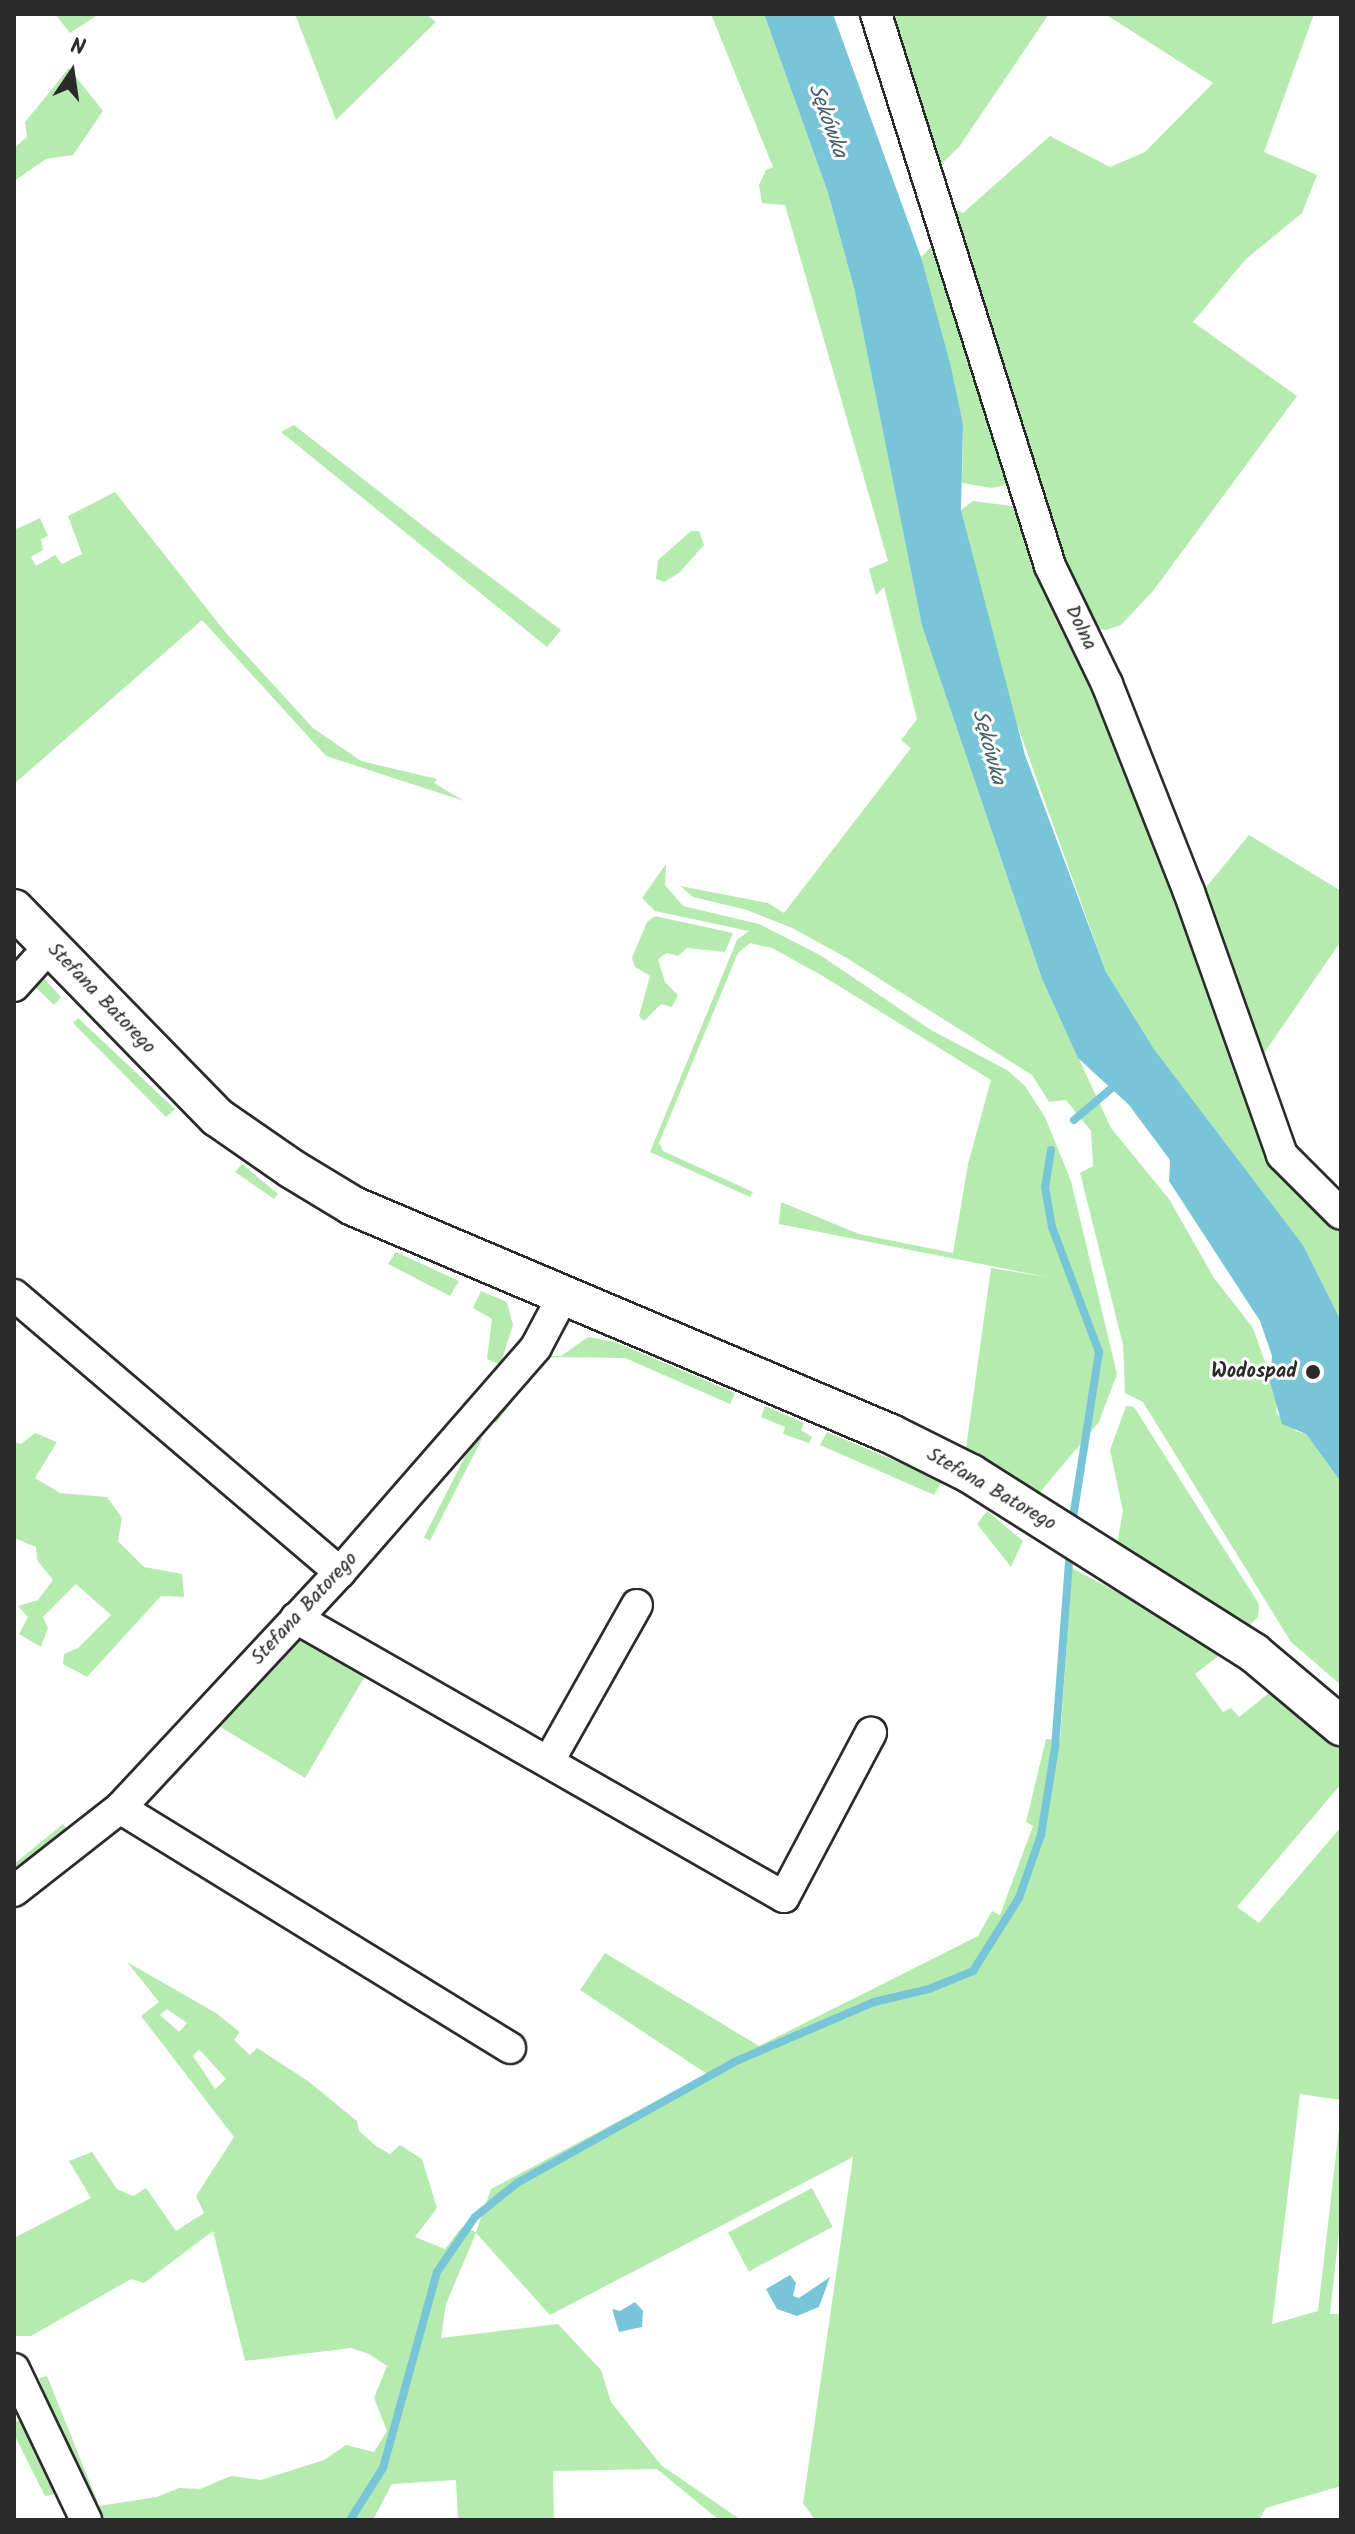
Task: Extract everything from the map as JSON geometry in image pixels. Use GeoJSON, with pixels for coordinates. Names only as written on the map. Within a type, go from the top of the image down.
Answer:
{"type":"FeatureCollection","features":[{"type":"Feature","properties":{"kind":"street","name":"Dolna"},"geometry":{"type":"LineString","coordinates":[[876,14],[1050,566],[1107,684],[1189,892],[1282,1155],[1341,1214]]}},
{"type":"Feature","properties":{"kind":"street","name":"Stefana Batorego"},"geometry":{"type":"LineString","coordinates":[[14,909],[217,1117],[292,1169],[353,1206],[891,1434],[971,1474],[1277,1669],[1341,1726]]}},
{"type":"Feature","properties":{"kind":"street"},"geometry":{"type":"LineString","coordinates":[[14,986],[50,946]]}},
{"type":"Feature","properties":{"kind":"street"},"geometry":{"type":"LineString","coordinates":[[14,1295],[340,1572]]}},
{"type":"Feature","properties":{"kind":"street","name":"Stefana Batorego"},"geometry":{"type":"LineString","coordinates":[[14,1891],[120,1808],[340,1572],[536,1347],[563,1296]]}},
{"type":"Feature","properties":{"kind":"street"},"geometry":{"type":"LineString","coordinates":[[549,1761],[637,1605]]}},
{"type":"Feature","properties":{"kind":"street"},"geometry":{"type":"LineString","coordinates":[[296,1618],[784,1897],[871,1733]]}},
{"type":"Feature","properties":{"kind":"street"},"geometry":{"type":"LineString","coordinates":[[120,1808],[510,2048]]}},
{"type":"Feature","properties":{"kind":"street"},"geometry":{"type":"LineString","coordinates":[[17,2382],[86,2520]]}},
{"type":"Feature","properties":{"kind":"green space"},"geometry":{"type":"Polygon","coordinates":[[[55,14],[99,14],[70,33],[55,14]]]}},
{"type":"Feature","properties":{"kind":"green space"},"geometry":{"type":"Polygon","coordinates":[[[295,14],[426,14],[436,22],[336,120],[295,14]]]}},
{"type":"Feature","properties":{"kind":"green space"},"geometry":{"type":"Polygon","coordinates":[[[711,14],[764,14],[828,193],[854,288],[922,626],[1042,979],[1111,1128],[1169,1199],[1214,1278],[1253,1328],[1278,1399],[1276,1413],[1296,1431],[1306,1434],[1341,1482],[1341,1685],[1291,1642],[1143,1402],[1125,1393],[1123,1345],[1080,1173],[1093,1166],[1091,1131],[1066,1100],[1049,1102],[1032,1075],[845,957],[792,928],[747,910],[693,897],[680,886],[768,903],[784,913],[911,748],[901,740],[917,719],[884,587],[876,595],[869,569],[888,561],[785,205],[762,203],[759,185],[766,170],[773,167],[711,14]]]}},
{"type":"Feature","properties":{"kind":"green space"},"geometry":{"type":"Polygon","coordinates":[[[880,14],[1049,14],[959,147],[934,171],[880,14]]]}},
{"type":"Feature","properties":{"kind":"green space"},"geometry":{"type":"Polygon","coordinates":[[[1105,14],[1314,14],[1264,152],[1317,175],[1302,213],[1246,259],[1193,322],[1297,396],[1153,591],[1121,625],[1106,630],[1090,627],[1079,614],[946,206],[963,213],[1050,136],[1110,167],[1145,152],[1213,83],[1105,14]]]}},
{"type":"Feature","properties":{"kind":"green space"},"geometry":{"type":"Polygon","coordinates":[[[69,68],[103,111],[73,155],[46,159],[14,181],[14,148],[27,137],[25,122],[69,68]]]}},
{"type":"Feature","properties":{"kind":"green space"},"geometry":{"type":"Polygon","coordinates":[[[935,243],[1010,484],[992,488],[962,483],[963,424],[921,257],[935,243]]]}},
{"type":"Feature","properties":{"kind":"green space"},"geometry":{"type":"Polygon","coordinates":[[[294,425],[561,630],[547,647],[281,432],[294,425]]]}},
{"type":"Feature","properties":{"kind":"green space"},"geometry":{"type":"Polygon","coordinates":[[[115,492],[226,633],[313,728],[361,761],[437,779],[434,783],[464,801],[326,756],[202,620],[14,784],[14,530],[40,518],[48,536],[41,539],[43,550],[31,557],[36,566],[55,555],[62,564],[82,554],[68,516],[115,492]]]}},
{"type":"Feature","properties":{"kind":"green space"},"geometry":{"type":"Polygon","coordinates":[[[973,501],[1019,507],[1112,716],[1211,1002],[1275,1157],[1341,1229],[1341,1321],[1303,1245],[1154,1049],[1106,972],[1005,691],[961,510],[973,501]]]}},
{"type":"Feature","properties":{"kind":"green space"},"geometry":{"type":"Polygon","coordinates":[[[691,531],[699,531],[704,545],[679,573],[664,582],[656,579],[658,560],[691,531]]]}},
{"type":"Feature","properties":{"kind":"green space"},"geometry":{"type":"Polygon","coordinates":[[[1249,835],[1341,891],[1341,941],[1256,1065],[1198,905],[1207,886],[1249,835]]]}},
{"type":"Feature","properties":{"kind":"green space"},"geometry":{"type":"Polygon","coordinates":[[[666,864],[665,885],[683,906],[759,924],[820,955],[931,1030],[1007,1070],[1025,1086],[1045,1117],[1071,1181],[1117,1374],[1099,1422],[1036,1497],[911,1428],[913,1422],[966,1448],[991,1268],[1052,1278],[779,1224],[781,1202],[859,1234],[953,1253],[968,1164],[991,1080],[821,975],[772,948],[750,943],[738,953],[659,1143],[663,1151],[753,1192],[750,1197],[650,1152],[737,940],[749,931],[655,911],[642,898],[666,864]]]}},
{"type":"Feature","properties":{"kind":"green space"},"geometry":{"type":"Polygon","coordinates":[[[655,916],[733,933],[725,952],[687,948],[678,956],[667,953],[658,959],[665,982],[678,995],[672,1007],[661,1004],[644,1021],[639,1016],[650,976],[635,967],[632,958],[647,922],[655,916]]]}},
{"type":"Feature","properties":{"kind":"green space"},"geometry":{"type":"Polygon","coordinates":[[[41,975],[61,997],[54,1005],[26,978],[41,975]]]}},
{"type":"Feature","properties":{"kind":"green space"},"geometry":{"type":"Polygon","coordinates":[[[78,1018],[175,1109],[166,1117],[73,1023],[78,1018]]]}},
{"type":"Feature","properties":{"kind":"green space"},"geometry":{"type":"Polygon","coordinates":[[[242,1164],[278,1194],[274,1199],[235,1172],[242,1164]]]}},
{"type":"Feature","properties":{"kind":"green space"},"geometry":{"type":"Polygon","coordinates":[[[396,1252],[459,1281],[450,1296],[388,1264],[396,1252]]]}},
{"type":"Feature","properties":{"kind":"green space"},"geometry":{"type":"Polygon","coordinates":[[[481,1291],[507,1302],[513,1325],[500,1365],[487,1359],[492,1319],[473,1308],[481,1291]]]}},
{"type":"Feature","properties":{"kind":"green space"},"geometry":{"type":"Polygon","coordinates":[[[588,1337],[615,1342],[735,1393],[730,1404],[625,1358],[546,1357],[496,1423],[489,1420],[545,1356],[561,1356],[588,1337]]]}},
{"type":"Feature","properties":{"kind":"green space"},"geometry":{"type":"Polygon","coordinates":[[[765,1406],[804,1423],[801,1430],[812,1437],[809,1443],[783,1434],[785,1427],[761,1417],[765,1406]]]}},
{"type":"Feature","properties":{"kind":"green space"},"geometry":{"type":"Polygon","coordinates":[[[1126,1406],[1134,1407],[1259,1604],[1258,1617],[1250,1625],[1117,1544],[1123,1511],[1110,1450],[1126,1406]]]}},
{"type":"Feature","properties":{"kind":"green space"},"geometry":{"type":"Polygon","coordinates":[[[827,1432],[941,1483],[934,1495],[820,1445],[827,1432]]]}},
{"type":"Feature","properties":{"kind":"green space"},"geometry":{"type":"Polygon","coordinates":[[[35,1433],[57,1442],[35,1478],[60,1493],[107,1497],[122,1518],[118,1541],[144,1567],[182,1574],[184,1597],[161,1596],[87,1677],[63,1664],[64,1654],[78,1648],[111,1615],[76,1584],[43,1617],[48,1628],[41,1647],[19,1634],[28,1617],[18,1606],[38,1600],[53,1580],[37,1560],[36,1547],[14,1538],[14,1442],[21,1444],[35,1433]]]}},
{"type":"Feature","properties":{"kind":"green space"},"geometry":{"type":"Polygon","coordinates":[[[476,1435],[482,1438],[430,1541],[424,1537],[476,1435]]]}},
{"type":"Feature","properties":{"kind":"green space"},"geometry":{"type":"Polygon","coordinates":[[[987,1511],[1023,1541],[1011,1567],[977,1524],[987,1511]]]}},
{"type":"Feature","properties":{"kind":"green space"},"geometry":{"type":"Polygon","coordinates":[[[1072,1568],[1153,1611],[1220,1655],[1195,1674],[1223,1712],[1231,1708],[1239,1717],[1283,1682],[1341,1737],[1341,1784],[1237,1907],[1259,1923],[1341,1827],[1341,2100],[1300,2094],[1272,2324],[1318,2311],[1341,2111],[1341,2215],[1330,2314],[1341,2314],[1341,2486],[1266,2508],[1259,2520],[815,2520],[803,2503],[853,2157],[550,2315],[476,2233],[446,2304],[441,2338],[558,2324],[601,2370],[611,2402],[661,2465],[741,2520],[719,2520],[657,2469],[553,2471],[554,2520],[458,2520],[456,2480],[392,2484],[373,2520],[100,2520],[92,2507],[157,2497],[179,2488],[200,2489],[231,2476],[261,2480],[324,2460],[346,2445],[374,2452],[387,2431],[374,2398],[387,2366],[369,2354],[351,2348],[245,2361],[213,2231],[144,2283],[131,2279],[31,2336],[14,2336],[14,2238],[91,2198],[69,2161],[92,2152],[117,2189],[133,2196],[146,2188],[176,2231],[204,2213],[196,2196],[234,2137],[141,2016],[159,2002],[127,1962],[216,2013],[240,2032],[234,2040],[250,2055],[257,2048],[308,2081],[357,2121],[359,2131],[376,2146],[390,2154],[400,2145],[422,2159],[437,2208],[415,2237],[445,2249],[462,2227],[476,2232],[491,2189],[707,2074],[580,1990],[605,1953],[759,2046],[978,1936],[992,1911],[1000,1915],[1033,1826],[1026,1822],[1046,1739],[1060,1741],[1072,1568]],[[167,2009],[160,2015],[179,2032],[187,2023],[167,2009]],[[199,2049],[193,2056],[215,2089],[226,2079],[199,2049]]]}},
{"type":"Feature","properties":{"kind":"green space"},"geometry":{"type":"Polygon","coordinates":[[[299,1633],[368,1671],[305,1778],[217,1725],[174,1777],[168,1773],[299,1633]]]}},
{"type":"Feature","properties":{"kind":"green space"},"geometry":{"type":"Polygon","coordinates":[[[63,1824],[68,1830],[14,1871],[14,1864],[63,1824]]]}},
{"type":"Feature","properties":{"kind":"green space"},"geometry":{"type":"Polygon","coordinates":[[[812,2188],[833,2227],[749,2271],[728,2233],[812,2188]]]}},
{"type":"Feature","properties":{"kind":"green space"},"geometry":{"type":"Polygon","coordinates":[[[47,2376],[98,2503],[92,2505],[65,2448],[39,2378],[47,2376]]]}},
{"type":"Feature","properties":{"kind":"green space"},"geometry":{"type":"Polygon","coordinates":[[[14,2421],[20,2421],[55,2494],[45,2496],[14,2434],[14,2421]]]}},
{"type":"Feature","properties":{"kind":"water","name":"Sękówka"},"geometry":{"type":"Polygon","coordinates":[[[764,14],[833,14],[921,257],[950,363],[963,424],[961,510],[1025,755],[1106,972],[1154,1049],[1303,1245],[1341,1321],[1341,1482],[1306,1434],[1282,1424],[1270,1382],[1272,1356],[1260,1321],[1169,1181],[1170,1160],[1129,1105],[1078,1058],[1042,979],[922,626],[854,288],[828,193],[764,14]]]}},
{"type":"Feature","properties":{"kind":"water"},"geometry":{"type":"Polygon","coordinates":[[[790,2275],[796,2283],[793,2296],[799,2298],[830,2277],[819,2307],[797,2316],[777,2309],[766,2289],[790,2275]]]}},
{"type":"Feature","properties":{"kind":"water"},"geometry":{"type":"Polygon","coordinates":[[[635,2302],[643,2311],[642,2327],[619,2332],[612,2309],[620,2311],[635,2302]]]}},
{"type":"Feature","properties":{"kind":"waterway"},"geometry":{"type":"LineString","coordinates":[[1074,1120],[1119,1082]]}},
{"type":"Feature","properties":{"kind":"waterway"},"geometry":{"type":"LineString","coordinates":[[1051,1150],[1045,1187],[1052,1227],[1099,1352],[1072,1524]]}},
{"type":"Feature","properties":{"kind":"waterway"},"geometry":{"type":"LineString","coordinates":[[350,2520],[383,2468],[437,2272],[475,2217],[517,2183],[734,2062],[874,2002],[929,1989],[973,1971],[1019,1898],[1041,1835],[1055,1748],[1070,1550]]}},
{"type":"Feature","properties":{"kind":"place","name":"Wodospad"},"geometry":{"type":"Point","coordinates":[1313,1372]}}]}
